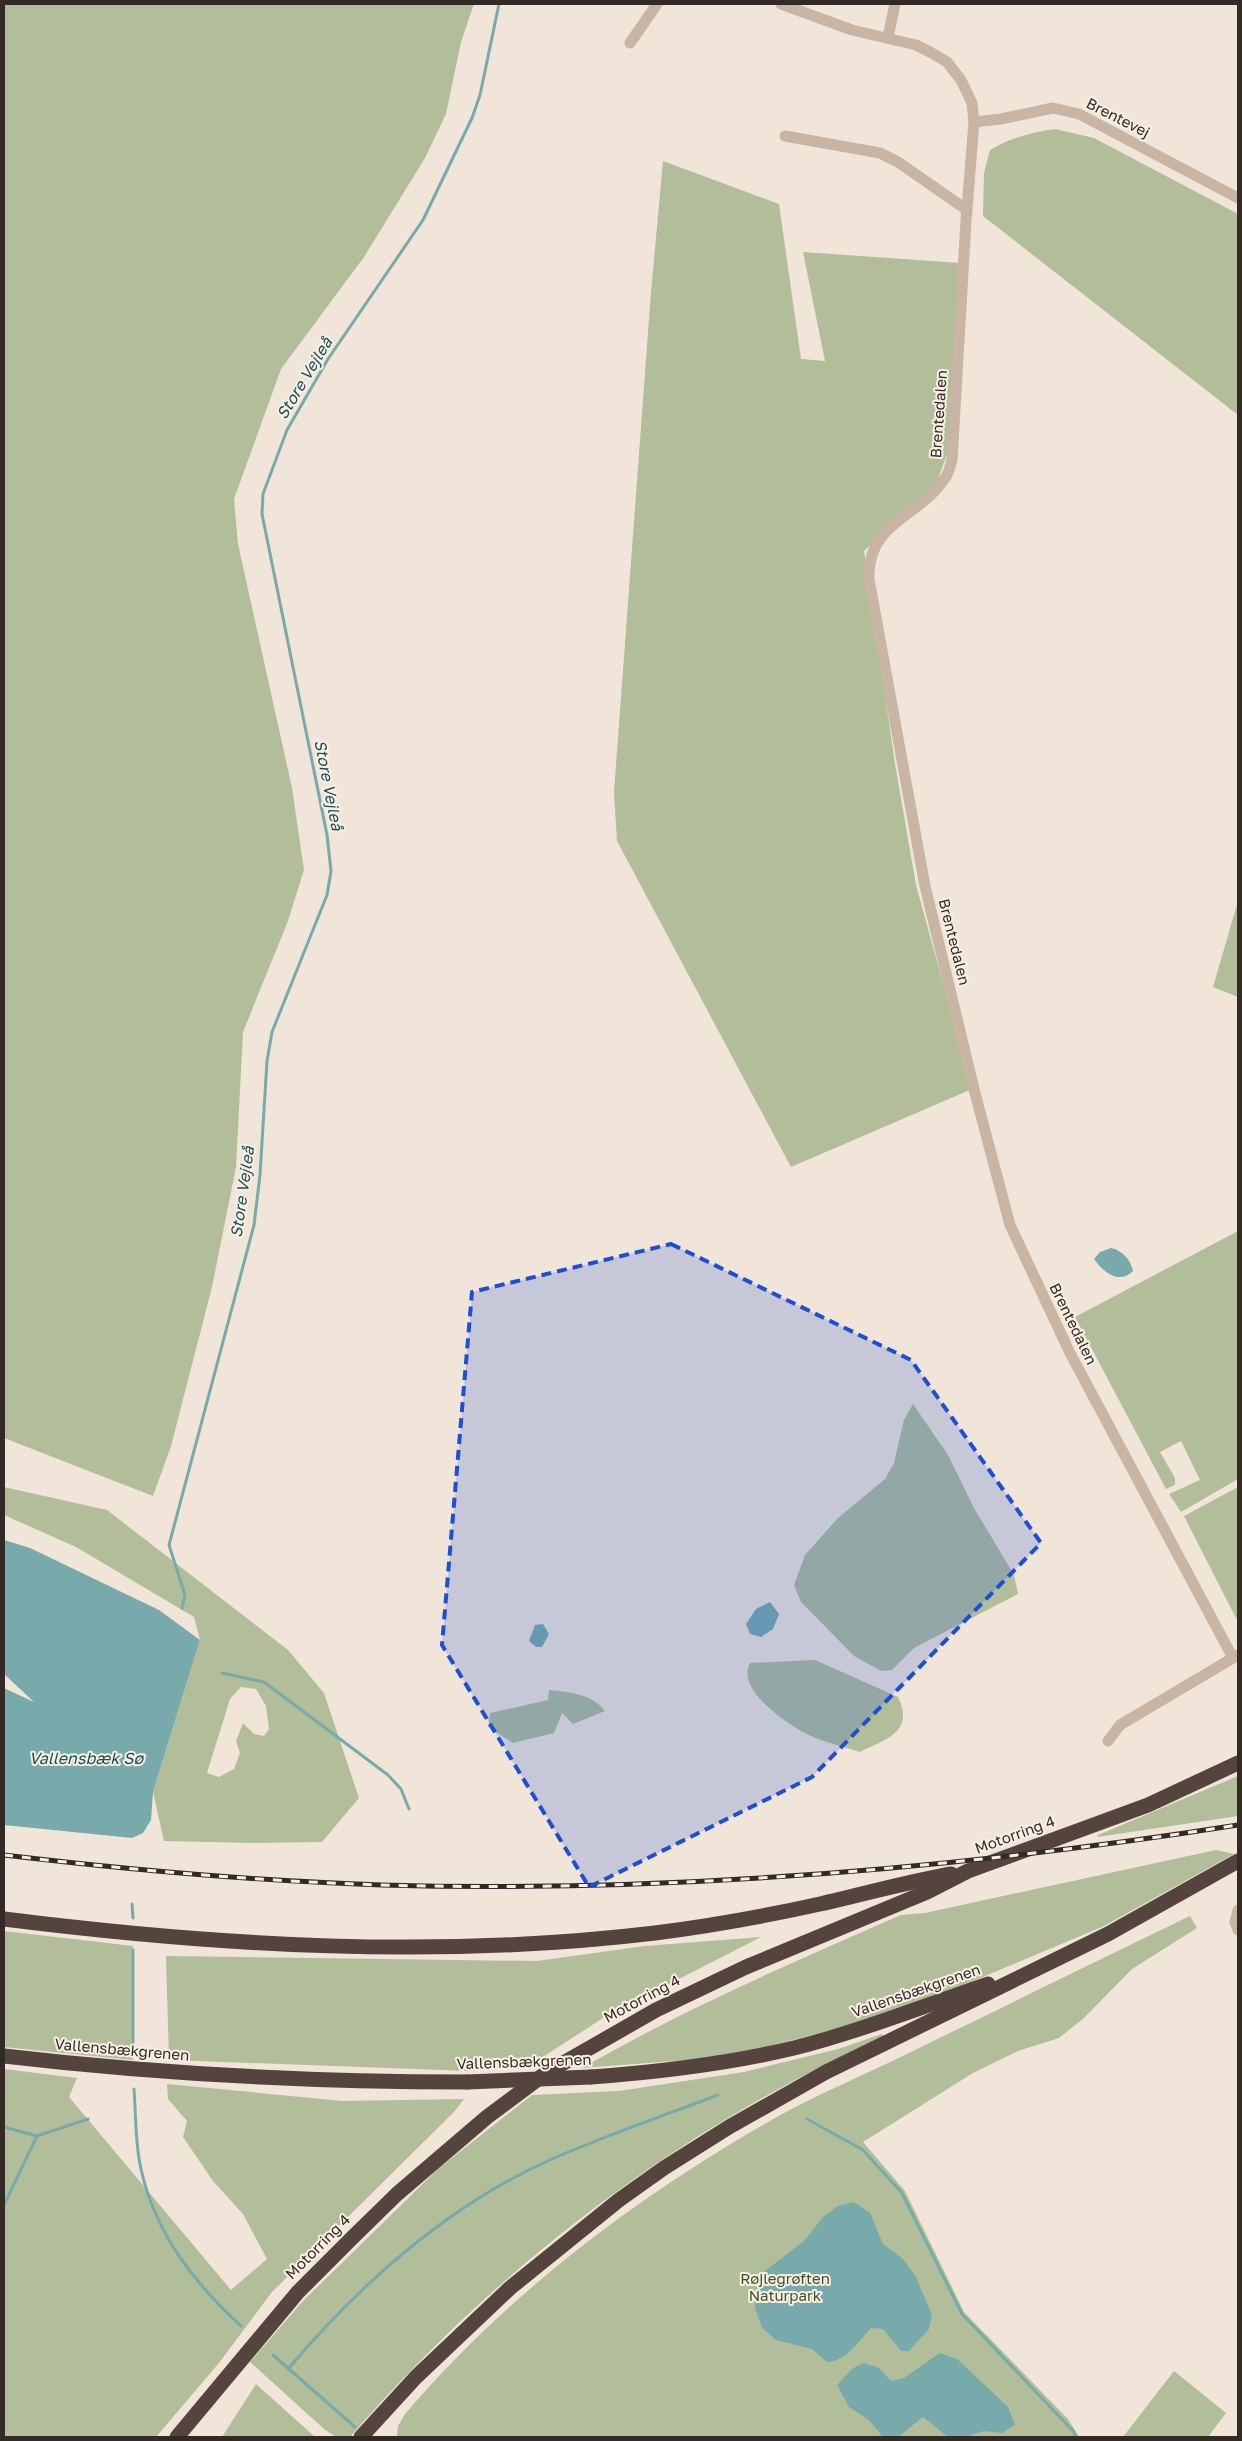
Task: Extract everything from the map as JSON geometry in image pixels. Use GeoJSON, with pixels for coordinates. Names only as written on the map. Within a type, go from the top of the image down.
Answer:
{"type":"FeatureCollection","features":[{"type":"Feature","properties":{"kind":"highway","name":"Motorring 4"},"geometry":{"type":"LineString","coordinates":[[177,2437],[298,2292],[353,2237],[398,2194],[487,2117],[546,2073],[656,2010],[737,1971],[840,1926],[927,1892],[968,1871],[1148,1804],[1238,1763]]}},
{"type":"Feature","properties":{"kind":"highway"},"geometry":{"type":"LineString","coordinates":[[361,2437],[416,2377],[510,2288],[557,2248],[657,2174],[787,2093],[1108,1934],[1238,1861]]}},
{"type":"Feature","properties":{"kind":"highway"},"geometry":{"type":"LineString","coordinates":[[4,1919],[121,1932],[296,1944],[510,1945],[656,1933],[736,1921],[822,1903],[920,1879],[968,1871]]}},
{"type":"Feature","properties":{"kind":"highway","name":"Vallensbækgrenen"},"geometry":{"type":"LineString","coordinates":[[4,2056],[122,2068],[251,2077],[467,2082],[591,2077],[666,2071],[793,2048],[860,2030],[1032,1970]]}},
{"type":"Feature","properties":{"kind":"street"},"geometry":{"type":"LineString","coordinates":[[630,44],[657,4]]}},
{"type":"Feature","properties":{"kind":"street","name":"Brentedalen"},"geometry":{"type":"LineString","coordinates":[[781,4],[852,30],[916,45],[947,62],[961,80],[972,103],[974,122],[952,460],[946,477],[936,490],[883,535],[875,545],[869,561],[869,579],[925,886],[975,1094],[1010,1225],[1020,1250],[1070,1353],[1236,1657],[1120,1725],[1108,1740]]}},
{"type":"Feature","properties":{"kind":"street"},"geometry":{"type":"LineString","coordinates":[[888,37],[895,4]]}},
{"type":"Feature","properties":{"kind":"street","name":"Brentevej"},"geometry":{"type":"LineString","coordinates":[[974,122],[1001,119],[1053,108],[1079,114],[1238,198]]}},
{"type":"Feature","properties":{"kind":"street"},"geometry":{"type":"LineString","coordinates":[[785,136],[880,153],[898,162],[967,210]]}},
{"type":"Feature","properties":{"kind":"street"},"geometry":{"type":"LineString","coordinates":[[1238,1910],[1235,1922],[1238,1930]]}},
{"type":"Feature","properties":{"kind":"highlighted area"},"geometry":{"type":"Polygon","coordinates":[[[671,1244],[911,1360],[1041,1543],[812,1777],[589,1887],[442,1645],[472,1292],[671,1244]]]}},
{"type":"Feature","properties":{"kind":"green space"},"geometry":{"type":"Polygon","coordinates":[[[4,4],[474,4],[461,42],[446,114],[425,158],[364,257],[281,369],[234,499],[238,544],[292,788],[304,870],[288,921],[243,1032],[236,1167],[212,1287],[171,1446],[153,1496],[4,1438],[4,4]]]}},
{"type":"Feature","properties":{"kind":"green space"},"geometry":{"type":"Polygon","coordinates":[[[1055,129],[1094,138],[1238,214],[1238,415],[983,216],[984,173],[990,150],[1021,136],[1055,129]]]}},
{"type":"Feature","properties":{"kind":"green space"},"geometry":{"type":"Polygon","coordinates":[[[663,161],[779,204],[801,359],[825,361],[803,252],[960,263],[948,452],[936,484],[864,551],[895,764],[916,885],[972,1089],[791,1167],[617,841],[614,792],[651,292],[663,161]]]}},
{"type":"Feature","properties":{"kind":"green space"},"geometry":{"type":"Polygon","coordinates":[[[1238,901],[1238,997],[1213,987],[1238,901]]]}},
{"type":"Feature","properties":{"kind":"green space"},"geometry":{"type":"Polygon","coordinates":[[[1238,1231],[1238,1479],[1181,1512],[1169,1494],[1200,1480],[1181,1441],[1160,1452],[1175,1478],[1175,1485],[1166,1489],[1075,1317],[1238,1231]]]}},
{"type":"Feature","properties":{"kind":"green space"},"geometry":{"type":"Polygon","coordinates":[[[913,1404],[948,1455],[974,1508],[1014,1575],[1018,1594],[914,1648],[892,1670],[881,1671],[854,1656],[801,1602],[794,1585],[805,1555],[838,1518],[885,1479],[894,1463],[904,1420],[913,1404]]]}},
{"type":"Feature","properties":{"kind":"green space"},"geometry":{"type":"Polygon","coordinates":[[[4,1487],[107,1510],[288,1650],[324,1693],[359,1798],[322,1842],[164,1841],[153,1792],[200,1640],[194,1617],[76,1547],[4,1515],[4,1487]],[[241,1687],[230,1699],[207,1773],[219,1777],[234,1769],[240,1753],[236,1741],[243,1723],[254,1734],[264,1736],[269,1729],[266,1706],[256,1689],[241,1687]]]}},
{"type":"Feature","properties":{"kind":"green space"},"geometry":{"type":"Polygon","coordinates":[[[1238,1487],[1238,1622],[1184,1516],[1238,1487]]]}},
{"type":"Feature","properties":{"kind":"green space"},"geometry":{"type":"Polygon","coordinates":[[[815,1660],[898,1697],[903,1719],[895,1733],[860,1752],[808,1735],[773,1711],[755,1693],[749,1683],[747,1673],[750,1663],[815,1660]]]}},
{"type":"Feature","properties":{"kind":"green space"},"geometry":{"type":"Polygon","coordinates":[[[549,1690],[587,1697],[600,1705],[605,1711],[573,1724],[562,1713],[554,1733],[513,1743],[488,1727],[490,1713],[548,1700],[549,1690]]]}},
{"type":"Feature","properties":{"kind":"green space"},"geometry":{"type":"Polygon","coordinates":[[[1238,1776],[1238,1816],[1097,1837],[1098,1835],[1238,1776]]]}},
{"type":"Feature","properties":{"kind":"green space"},"geometry":{"type":"Polygon","coordinates":[[[1216,1850],[1234,1854],[1102,1927],[897,2013],[727,2057],[582,2068],[700,2006],[901,1915],[925,1913],[1216,1850]]]}},
{"type":"Feature","properties":{"kind":"green space","name":"Røjlegrøften Naturpark"},"geometry":{"type":"Polygon","coordinates":[[[1190,1916],[1197,1928],[1132,1969],[1084,2018],[1059,2038],[1018,2051],[973,2073],[863,2142],[905,2191],[964,2312],[1068,2419],[1079,2437],[397,2437],[398,2426],[405,2414],[487,2328],[577,2250],[674,2180],[724,2148],[792,2109],[1190,1916]]]}},
{"type":"Feature","properties":{"kind":"green space"},"geometry":{"type":"Polygon","coordinates":[[[4,1931],[133,1946],[133,2060],[4,2047],[4,1931]]]}},
{"type":"Feature","properties":{"kind":"green space"},"geometry":{"type":"Polygon","coordinates":[[[761,1937],[603,2018],[529,2066],[469,2071],[169,2060],[166,1956],[537,1961],[645,1946],[761,1937]]]}},
{"type":"Feature","properties":{"kind":"green space"},"geometry":{"type":"Polygon","coordinates":[[[882,2034],[883,2037],[807,2074],[734,2114],[663,2159],[595,2208],[529,2260],[466,2316],[407,2375],[350,2437],[336,2437],[324,2429],[250,2362],[303,2301],[438,2169],[532,2095],[619,2091],[744,2072],[838,2049],[882,2034]]]}},
{"type":"Feature","properties":{"kind":"green space"},"geometry":{"type":"Polygon","coordinates":[[[4,2069],[77,2078],[69,2097],[231,2290],[267,2259],[243,2214],[213,2181],[183,2137],[187,2121],[168,2099],[167,2084],[343,2101],[464,2099],[454,2112],[272,2292],[219,2363],[156,2437],[4,2437],[4,2069]]]}},
{"type":"Feature","properties":{"kind":"green space"},"geometry":{"type":"Polygon","coordinates":[[[1174,2371],[1226,2413],[1208,2437],[1123,2437],[1174,2371]]]}},
{"type":"Feature","properties":{"kind":"green space"},"geometry":{"type":"Polygon","coordinates":[[[256,2384],[315,2437],[222,2437],[256,2384]]]}},
{"type":"Feature","properties":{"kind":"water"},"geometry":{"type":"Polygon","coordinates":[[[1111,1248],[1119,1251],[1130,1263],[1133,1271],[1128,1275],[1117,1277],[1112,1275],[1094,1259],[1100,1252],[1111,1248]]]}},
{"type":"Feature","properties":{"kind":"water","name":"Vallensbæk Sø"},"geometry":{"type":"Polygon","coordinates":[[[4,1540],[30,1548],[159,1610],[200,1640],[153,1792],[151,1820],[143,1833],[132,1838],[4,1825],[4,1688],[34,1702],[4,1674],[4,1540]]]}},
{"type":"Feature","properties":{"kind":"water"},"geometry":{"type":"Polygon","coordinates":[[[770,1602],[779,1614],[773,1629],[761,1637],[750,1634],[746,1624],[756,1609],[770,1602]]]}},
{"type":"Feature","properties":{"kind":"water"},"geometry":{"type":"Polygon","coordinates":[[[543,1624],[549,1634],[542,1647],[536,1647],[529,1641],[535,1625],[543,1624]]]}},
{"type":"Feature","properties":{"kind":"water"},"geometry":{"type":"Polygon","coordinates":[[[854,2202],[870,2213],[883,2244],[902,2258],[915,2275],[932,2315],[929,2329],[909,2351],[901,2351],[883,2329],[871,2328],[846,2355],[840,2359],[827,2362],[812,2349],[776,2340],[762,2328],[755,2308],[756,2287],[765,2271],[805,2240],[823,2217],[838,2206],[854,2202]]]}},
{"type":"Feature","properties":{"kind":"water"},"geometry":{"type":"Polygon","coordinates":[[[940,2353],[957,2359],[1008,2407],[1015,2425],[1002,2433],[984,2431],[965,2437],[948,2437],[923,2417],[898,2437],[882,2436],[869,2420],[849,2407],[837,2385],[853,2368],[864,2363],[879,2368],[891,2381],[904,2378],[940,2353]]]}},
{"type":"Feature","properties":{"kind":"waterway","name":"Store Vejleå"},"geometry":{"type":"LineString","coordinates":[[182,1608],[185,1595],[169,1545],[254,1225],[260,1175],[267,1061],[272,1032],[327,895],[331,871],[327,835],[262,514],[263,494],[287,430],[328,359],[423,220],[472,118],[480,95],[499,4]]}},
{"type":"Feature","properties":{"kind":"waterway"},"geometry":{"type":"LineString","coordinates":[[222,1673],[264,1682],[388,1775],[401,1789],[409,1809]]}},
{"type":"Feature","properties":{"kind":"waterway"},"geometry":{"type":"LineString","coordinates":[[132,1904],[133,1918]]}},
{"type":"Feature","properties":{"kind":"waterway"},"geometry":{"type":"LineString","coordinates":[[133,1950],[133,2052]]}},
{"type":"Feature","properties":{"kind":"waterway"},"geometry":{"type":"LineString","coordinates":[[134,2089],[139,2159],[147,2192],[156,2214],[166,2235],[192,2274],[241,2326]]}},
{"type":"Feature","properties":{"kind":"waterway"},"geometry":{"type":"LineString","coordinates":[[288,2369],[345,2306],[376,2277],[408,2249],[477,2199],[552,2159],[718,2095]]}},
{"type":"Feature","properties":{"kind":"waterway"},"geometry":{"type":"LineString","coordinates":[[4,2205],[37,2136],[88,2119]]}},
{"type":"Feature","properties":{"kind":"waterway"},"geometry":{"type":"LineString","coordinates":[[807,2119],[863,2150],[902,2193],[962,2314],[1074,2432],[1076,2437]]}},
{"type":"Feature","properties":{"kind":"waterway"},"geometry":{"type":"LineString","coordinates":[[4,2127],[37,2136]]}},
{"type":"Feature","properties":{"kind":"waterway"},"geometry":{"type":"LineString","coordinates":[[273,2355],[355,2427]]}},
{"type":"Feature","properties":{"kind":"railway"},"geometry":{"type":"LineString","coordinates":[[4,1855],[193,1874],[288,1881],[489,1887],[597,1885],[811,1875],[919,1865],[1132,1841],[1238,1825]]}}]}
